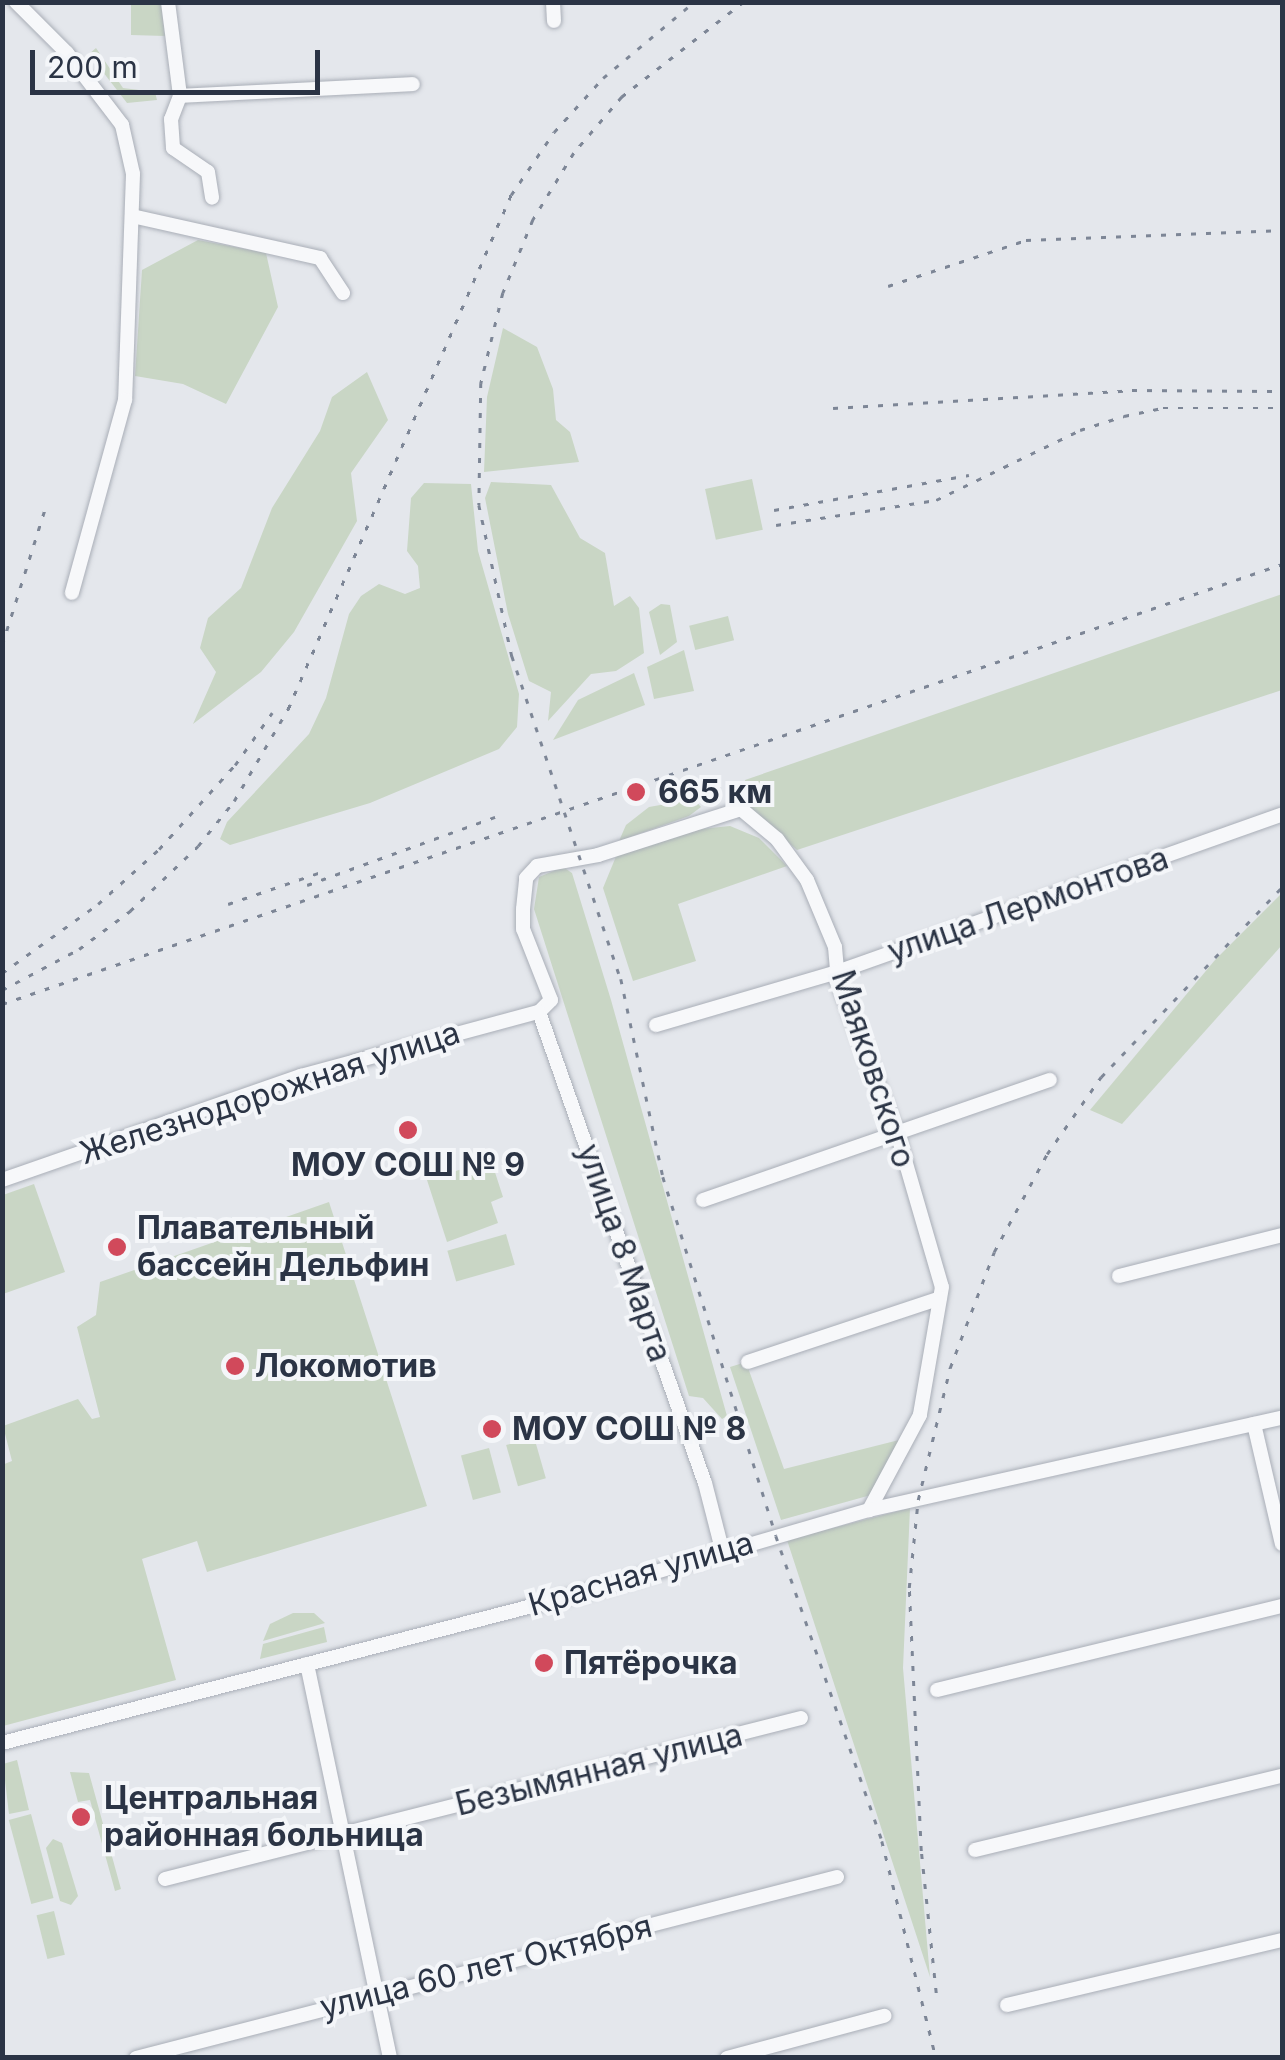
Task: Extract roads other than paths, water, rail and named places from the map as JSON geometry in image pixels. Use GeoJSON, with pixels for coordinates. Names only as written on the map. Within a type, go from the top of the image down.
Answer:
{"type":"FeatureCollection","features":[{"type":"Feature","properties":{"kind":"street"},"geometry":{"type":"LineString","coordinates":[[16,2],[77,64],[122,126],[133,174],[125,400],[72,593]]}},
{"type":"Feature","properties":{"kind":"street"},"geometry":{"type":"LineString","coordinates":[[168,2],[180,96],[171,119],[173,148],[208,172],[212,198]]}},
{"type":"Feature","properties":{"kind":"street"},"geometry":{"type":"LineString","coordinates":[[553,2],[554,21]]}},
{"type":"Feature","properties":{"kind":"street"},"geometry":{"type":"LineString","coordinates":[[180,96],[413,84]]}},
{"type":"Feature","properties":{"kind":"street"},"geometry":{"type":"LineString","coordinates":[[132,216],[320,258],[343,292]]}},
{"type":"Feature","properties":{"kind":"street","name":"Маяковского"},"geometry":{"type":"LineString","coordinates":[[526,878],[537,866],[598,855],[741,809],[777,838],[807,880],[836,947],[837,972],[898,1136],[940,1298],[920,1415],[869,1510]]}},
{"type":"Feature","properties":{"kind":"street","name":"улица Лермонтова"},"geometry":{"type":"LineString","coordinates":[[656,1025],[837,972],[1282,814]]}},
{"type":"Feature","properties":{"kind":"street","name":"улица 8 Марта"},"geometry":{"type":"LineString","coordinates":[[526,878],[523,930],[551,1000],[539,1012],[705,1483],[723,1552]]}},
{"type":"Feature","properties":{"kind":"street","name":"Железнодорожная улица"},"geometry":{"type":"LineString","coordinates":[[2,1180],[301,1076],[539,1012]]}},
{"type":"Feature","properties":{"kind":"street"},"geometry":{"type":"LineString","coordinates":[[703,1200],[898,1136],[1050,1080]]}},
{"type":"Feature","properties":{"kind":"street"},"geometry":{"type":"LineString","coordinates":[[1119,1276],[1282,1235]]}},
{"type":"Feature","properties":{"kind":"street"},"geometry":{"type":"LineString","coordinates":[[748,1362],[940,1298]]}},
{"type":"Feature","properties":{"kind":"street","name":"Красная улица"},"geometry":{"type":"LineString","coordinates":[[2,1743],[869,1510],[1282,1418]]}},
{"type":"Feature","properties":{"kind":"street"},"geometry":{"type":"LineString","coordinates":[[1254,1424],[1282,1544]]}},
{"type":"Feature","properties":{"kind":"street"},"geometry":{"type":"LineString","coordinates":[[937,1690],[1282,1606]]}},
{"type":"Feature","properties":{"kind":"street"},"geometry":{"type":"LineString","coordinates":[[307,1664],[390,2058]]}},
{"type":"Feature","properties":{"kind":"street","name":"Безымянная улица"},"geometry":{"type":"LineString","coordinates":[[165,1879],[800,1718]]}},
{"type":"Feature","properties":{"kind":"street"},"geometry":{"type":"LineString","coordinates":[[975,1850],[1282,1776]]}},
{"type":"Feature","properties":{"kind":"street","name":"улица 60 лет Октября"},"geometry":{"type":"LineString","coordinates":[[136,2058],[837,1877]]}},
{"type":"Feature","properties":{"kind":"street"},"geometry":{"type":"LineString","coordinates":[[1008,2006],[1282,1940]]}},
{"type":"Feature","properties":{"kind":"street"},"geometry":{"type":"LineString","coordinates":[[727,2058],[884,2016]]}},
{"type":"Feature","properties":{"kind":"railway"},"geometry":{"type":"LineString","coordinates":[[2,990],[79,949],[130,911],[198,846],[234,801],[288,709],[511,195],[554,132],[603,78],[694,2]]}},
{"type":"Feature","properties":{"kind":"railway"},"geometry":{"type":"LineString","coordinates":[[744,2],[622,97],[574,153],[533,220],[503,293],[481,383],[479,505],[512,656],[621,979],[663,1177],[776,1536],[882,1841],[936,2058]]}},
{"type":"Feature","properties":{"kind":"railway"},"geometry":{"type":"LineString","coordinates":[[888,286],[1026,240],[1282,230]]}},
{"type":"Feature","properties":{"kind":"railway"},"geometry":{"type":"LineString","coordinates":[[833,408],[1132,390],[1282,391]]}},
{"type":"Feature","properties":{"kind":"railway"},"geometry":{"type":"LineString","coordinates":[[776,525],[936,500],[1080,430],[1124,416],[1163,408],[1282,408]]}},
{"type":"Feature","properties":{"kind":"railway"},"geometry":{"type":"LineString","coordinates":[[774,510],[969,475]]}},
{"type":"Feature","properties":{"kind":"railway"},"geometry":{"type":"LineString","coordinates":[[2,645],[45,509]]}},
{"type":"Feature","properties":{"kind":"railway"},"geometry":{"type":"LineString","coordinates":[[2,1004],[1282,564]]}},
{"type":"Feature","properties":{"kind":"railway"},"geometry":{"type":"LineString","coordinates":[[2,973],[98,904],[159,849],[235,765],[272,713]]}},
{"type":"Feature","properties":{"kind":"railway"},"geometry":{"type":"LineString","coordinates":[[307,885],[495,817]]}},
{"type":"Feature","properties":{"kind":"railway"},"geometry":{"type":"LineString","coordinates":[[228,904],[321,872]]}},
{"type":"Feature","properties":{"kind":"railway"},"geometry":{"type":"LineString","coordinates":[[936,1993],[921,1851],[909,1588],[918,1500],[950,1368],[994,1252],[1047,1154],[1101,1077],[1282,887]]}},
{"type":"Feature","properties":{"kind":"place","name":"665 км"},"geometry":{"type":"Point","coordinates":[636,792]}},
{"type":"Feature","properties":{"kind":"place","name":"МОУ СОШ № 9"},"geometry":{"type":"Point","coordinates":[408,1130]}},
{"type":"Feature","properties":{"kind":"place","name":"Плавательный бассейн Дельфин"},"geometry":{"type":"Point","coordinates":[117,1247]}},
{"type":"Feature","properties":{"kind":"place","name":"Локомотив"},"geometry":{"type":"Point","coordinates":[235,1366]}},
{"type":"Feature","properties":{"kind":"place","name":"МОУ СОШ № 8"},"geometry":{"type":"Point","coordinates":[492,1429]}},
{"type":"Feature","properties":{"kind":"place","name":"Пятёрочка"},"geometry":{"type":"Point","coordinates":[544,1663]}},
{"type":"Feature","properties":{"kind":"place","name":"Центральная районная больница"},"geometry":{"type":"Point","coordinates":[81,1817]}}]}
